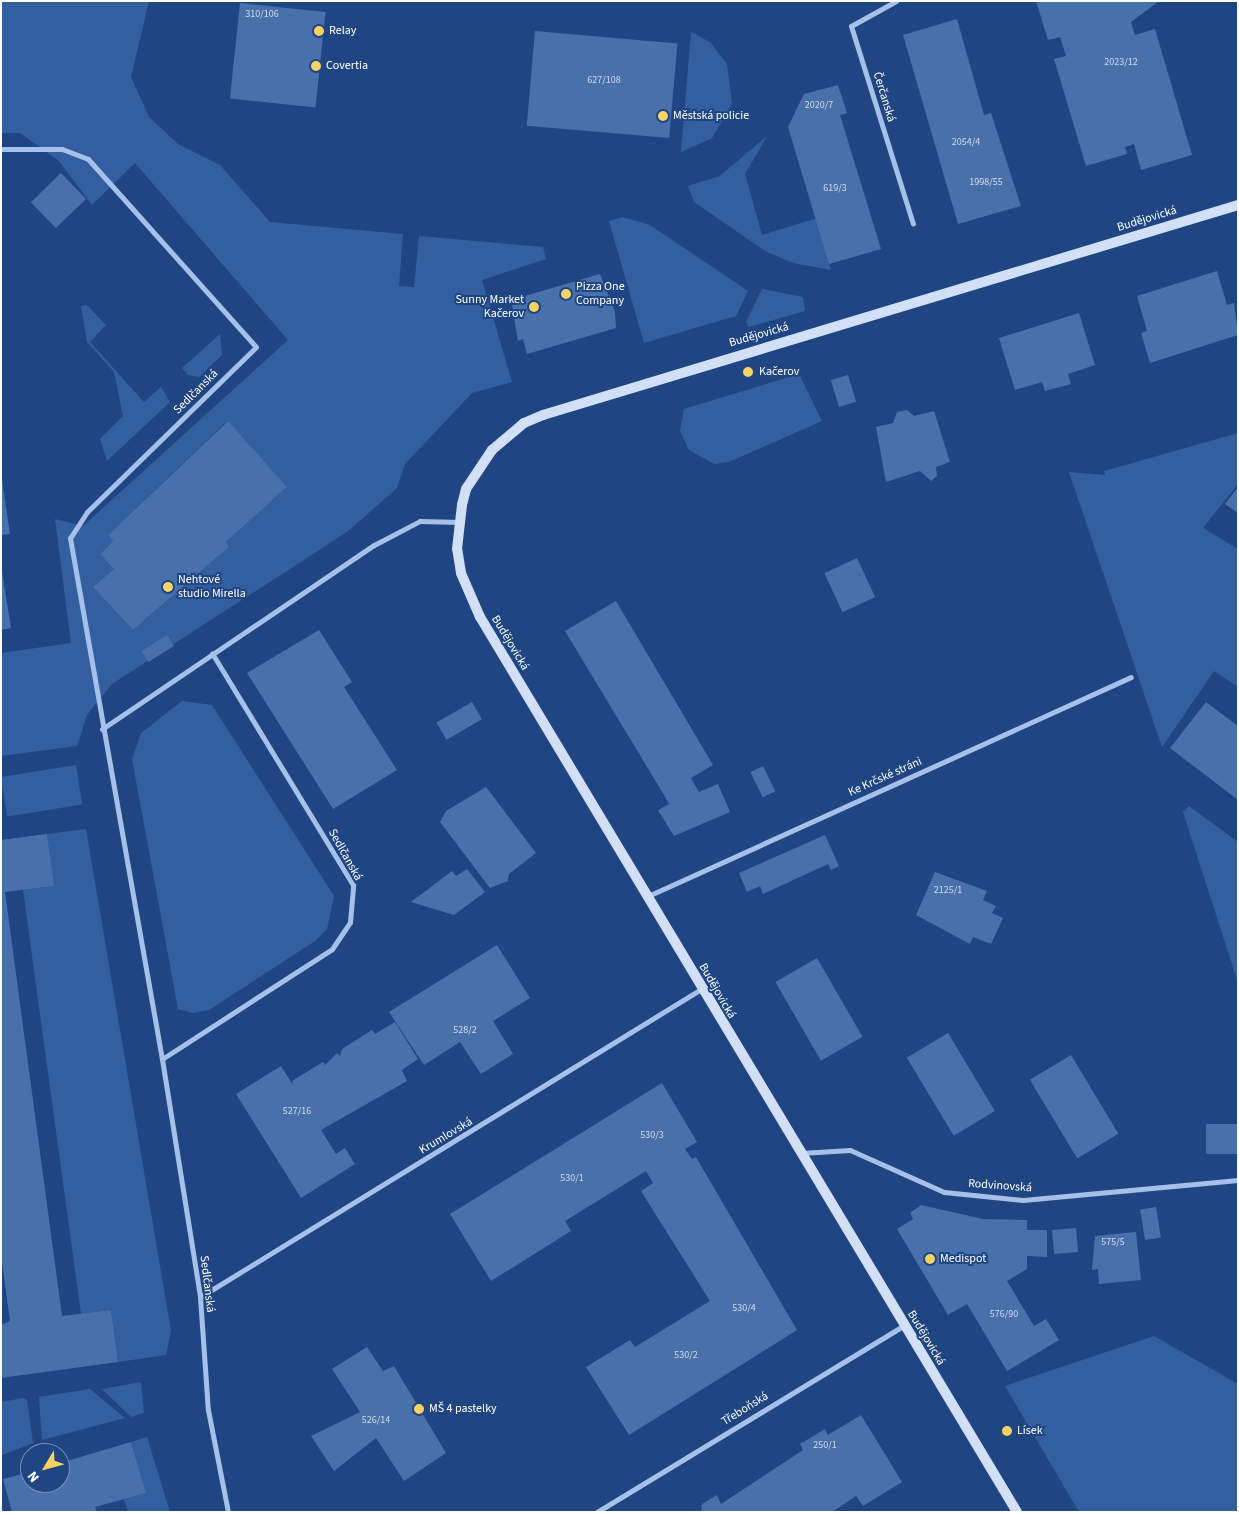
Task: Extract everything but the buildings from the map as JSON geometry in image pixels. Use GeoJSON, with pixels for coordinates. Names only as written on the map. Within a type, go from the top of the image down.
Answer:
{"type":"FeatureCollection","features":[{"type":"Feature","properties":{"kind":"street","name":"Čerčanská"},"geometry":{"type":"LineString","coordinates":[[896,1],[851,26],[912,224]]}},
{"type":"Feature","properties":{"kind":"street","name":"Sedlčanská"},"geometry":{"type":"LineString","coordinates":[[1,149],[30,147],[62,149],[88,159],[256,347],[88,512],[70,538],[102,729],[162,1059],[200,1297],[208,1410],[228,1512]]}},
{"type":"Feature","properties":{"kind":"street","name":"Budějovická"},"geometry":{"type":"LineString","coordinates":[[1017,1512],[700,989],[647,896],[480,617],[461,573],[460,522],[466,489],[492,450],[524,423],[543,415],[1238,206]]}},
{"type":"Feature","properties":{"kind":"street"},"geometry":{"type":"LineString","coordinates":[[102,729],[212,653],[397,533],[420,521],[460,522]]}},
{"type":"Feature","properties":{"kind":"street","name":"Sedlčanská"},"geometry":{"type":"LineString","coordinates":[[162,1059],[332,949],[350,922],[353,885],[212,653]]}},
{"type":"Feature","properties":{"kind":"street","name":"Ke Krčské stráni"},"geometry":{"type":"LineString","coordinates":[[647,896],[1131,677]]}},
{"type":"Feature","properties":{"kind":"street","name":"Krumlovská"},"geometry":{"type":"LineString","coordinates":[[200,1297],[700,989]]}},
{"type":"Feature","properties":{"kind":"street","name":"Rodvinovská"},"geometry":{"type":"LineString","coordinates":[[799,1153],[850,1150],[944,1192],[1023,1200],[1238,1180]]}},
{"type":"Feature","properties":{"kind":"street","name":"Třeboňská"},"geometry":{"type":"LineString","coordinates":[[597,1512],[904,1325]]}},
{"type":"Feature","properties":{"kind":"shaded area"},"geometry":{"type":"Polygon","coordinates":[[[1,1],[149,1],[131,77],[149,117],[178,144],[220,165],[270,222],[403,234],[399,286],[414,287],[419,236],[543,247],[546,259],[482,280],[512,382],[472,393],[405,464],[397,488],[347,532],[112,684],[87,715],[77,746],[1,756],[1,653],[71,643],[55,519],[83,526],[288,340],[135,163],[92,205],[59,161],[20,133],[1,133],[1,1]],[[227,421],[108,535],[113,541],[100,554],[114,569],[93,587],[133,630],[229,547],[226,542],[287,487],[227,421]]]}},
{"type":"Feature","properties":{"kind":"shaded area"},"geometry":{"type":"Polygon","coordinates":[[[691,32],[710,42],[727,64],[732,104],[712,138],[681,152],[691,32]]]}},
{"type":"Feature","properties":{"kind":"shaded area"},"geometry":{"type":"Polygon","coordinates":[[[767,136],[745,174],[762,235],[817,218],[831,270],[793,263],[765,251],[694,202],[688,186],[720,176],[767,136]]]}},
{"type":"Feature","properties":{"kind":"shaded area"},"geometry":{"type":"Polygon","coordinates":[[[622,217],[650,225],[748,291],[736,316],[644,343],[609,221],[622,217]]]}},
{"type":"Feature","properties":{"kind":"shaded area"},"geometry":{"type":"Polygon","coordinates":[[[762,289],[803,297],[805,311],[749,327],[746,322],[762,289]]]}},
{"type":"Feature","properties":{"kind":"shaded area"},"geometry":{"type":"Polygon","coordinates":[[[87,305],[106,325],[90,342],[144,402],[161,387],[170,402],[107,461],[100,439],[123,416],[114,372],[87,342],[81,306],[87,305]]]}},
{"type":"Feature","properties":{"kind":"shaded area"},"geometry":{"type":"Polygon","coordinates":[[[220,334],[222,355],[199,377],[188,375],[182,368],[220,334]]]}},
{"type":"Feature","properties":{"kind":"shaded area"},"geometry":{"type":"Polygon","coordinates":[[[799,374],[822,421],[729,462],[714,464],[689,450],[680,431],[684,409],[799,374]]]}},
{"type":"Feature","properties":{"kind":"shaded area"},"geometry":{"type":"Polygon","coordinates":[[[1238,433],[1238,484],[1203,528],[1238,549],[1238,687],[1214,671],[1162,747],[1069,472],[1105,475],[1104,471],[1238,433]]]}},
{"type":"Feature","properties":{"kind":"shaded area"},"geometry":{"type":"Polygon","coordinates":[[[182,701],[212,705],[334,896],[327,929],[315,941],[209,1010],[193,1013],[178,1009],[132,759],[141,733],[182,701]]]}},
{"type":"Feature","properties":{"kind":"shaded area"},"geometry":{"type":"Polygon","coordinates":[[[76,765],[82,805],[7,816],[1,777],[76,765]]]}},
{"type":"Feature","properties":{"kind":"shaded area"},"geometry":{"type":"Polygon","coordinates":[[[1189,806],[1238,842],[1238,983],[1183,812],[1189,806]]]}},
{"type":"Feature","properties":{"kind":"shaded area"},"geometry":{"type":"Polygon","coordinates":[[[86,829],[171,1331],[166,1355],[118,1362],[111,1310],[81,1314],[23,890],[53,886],[47,834],[86,829]]]}},
{"type":"Feature","properties":{"kind":"shaded area"},"geometry":{"type":"Polygon","coordinates":[[[1154,1336],[1238,1384],[1238,1512],[1079,1512],[1005,1386],[1154,1336]]]}},
{"type":"Feature","properties":{"kind":"shaded area"},"geometry":{"type":"Polygon","coordinates":[[[141,1382],[144,1413],[131,1417],[102,1389],[141,1382]]]}},
{"type":"Feature","properties":{"kind":"shaded area"},"geometry":{"type":"Polygon","coordinates":[[[90,1389],[125,1418],[42,1440],[39,1397],[90,1389]]]}},
{"type":"Feature","properties":{"kind":"shaded area"},"geometry":{"type":"Polygon","coordinates":[[[23,1398],[27,1400],[33,1443],[20,1443],[20,1448],[2,1455],[1,1402],[23,1398]]]}},
{"type":"Feature","properties":{"kind":"shaded area"},"geometry":{"type":"Polygon","coordinates":[[[147,1437],[170,1512],[128,1512],[124,1499],[146,1493],[131,1442],[147,1437]]]}},
{"type":"Feature","properties":{"kind":"place","name":"Relay"},"geometry":{"type":"Point","coordinates":[319,31]}},
{"type":"Feature","properties":{"kind":"place","name":"Covertia"},"geometry":{"type":"Point","coordinates":[316,66]}},
{"type":"Feature","properties":{"kind":"place","name":"Městská policie"},"geometry":{"type":"Point","coordinates":[663,116]}},
{"type":"Feature","properties":{"kind":"place","name":"Pizza One Company"},"geometry":{"type":"Point","coordinates":[566,294]}},
{"type":"Feature","properties":{"kind":"place","name":"Sunny Market Kačerov"},"geometry":{"type":"Point","coordinates":[534,307]}},
{"type":"Feature","properties":{"kind":"place","name":"Kačerov"},"geometry":{"type":"Point","coordinates":[748,372]}},
{"type":"Feature","properties":{"kind":"place","name":"Nehtové studio Mirella"},"geometry":{"type":"Point","coordinates":[168,587]}},
{"type":"Feature","properties":{"kind":"place","name":"Medispot"},"geometry":{"type":"Point","coordinates":[930,1259]}},
{"type":"Feature","properties":{"kind":"place","name":"MŠ 4 pastelky"},"geometry":{"type":"Point","coordinates":[419,1409]}},
{"type":"Feature","properties":{"kind":"place","name":"Lísek"},"geometry":{"type":"Point","coordinates":[1007,1431]}}]}
